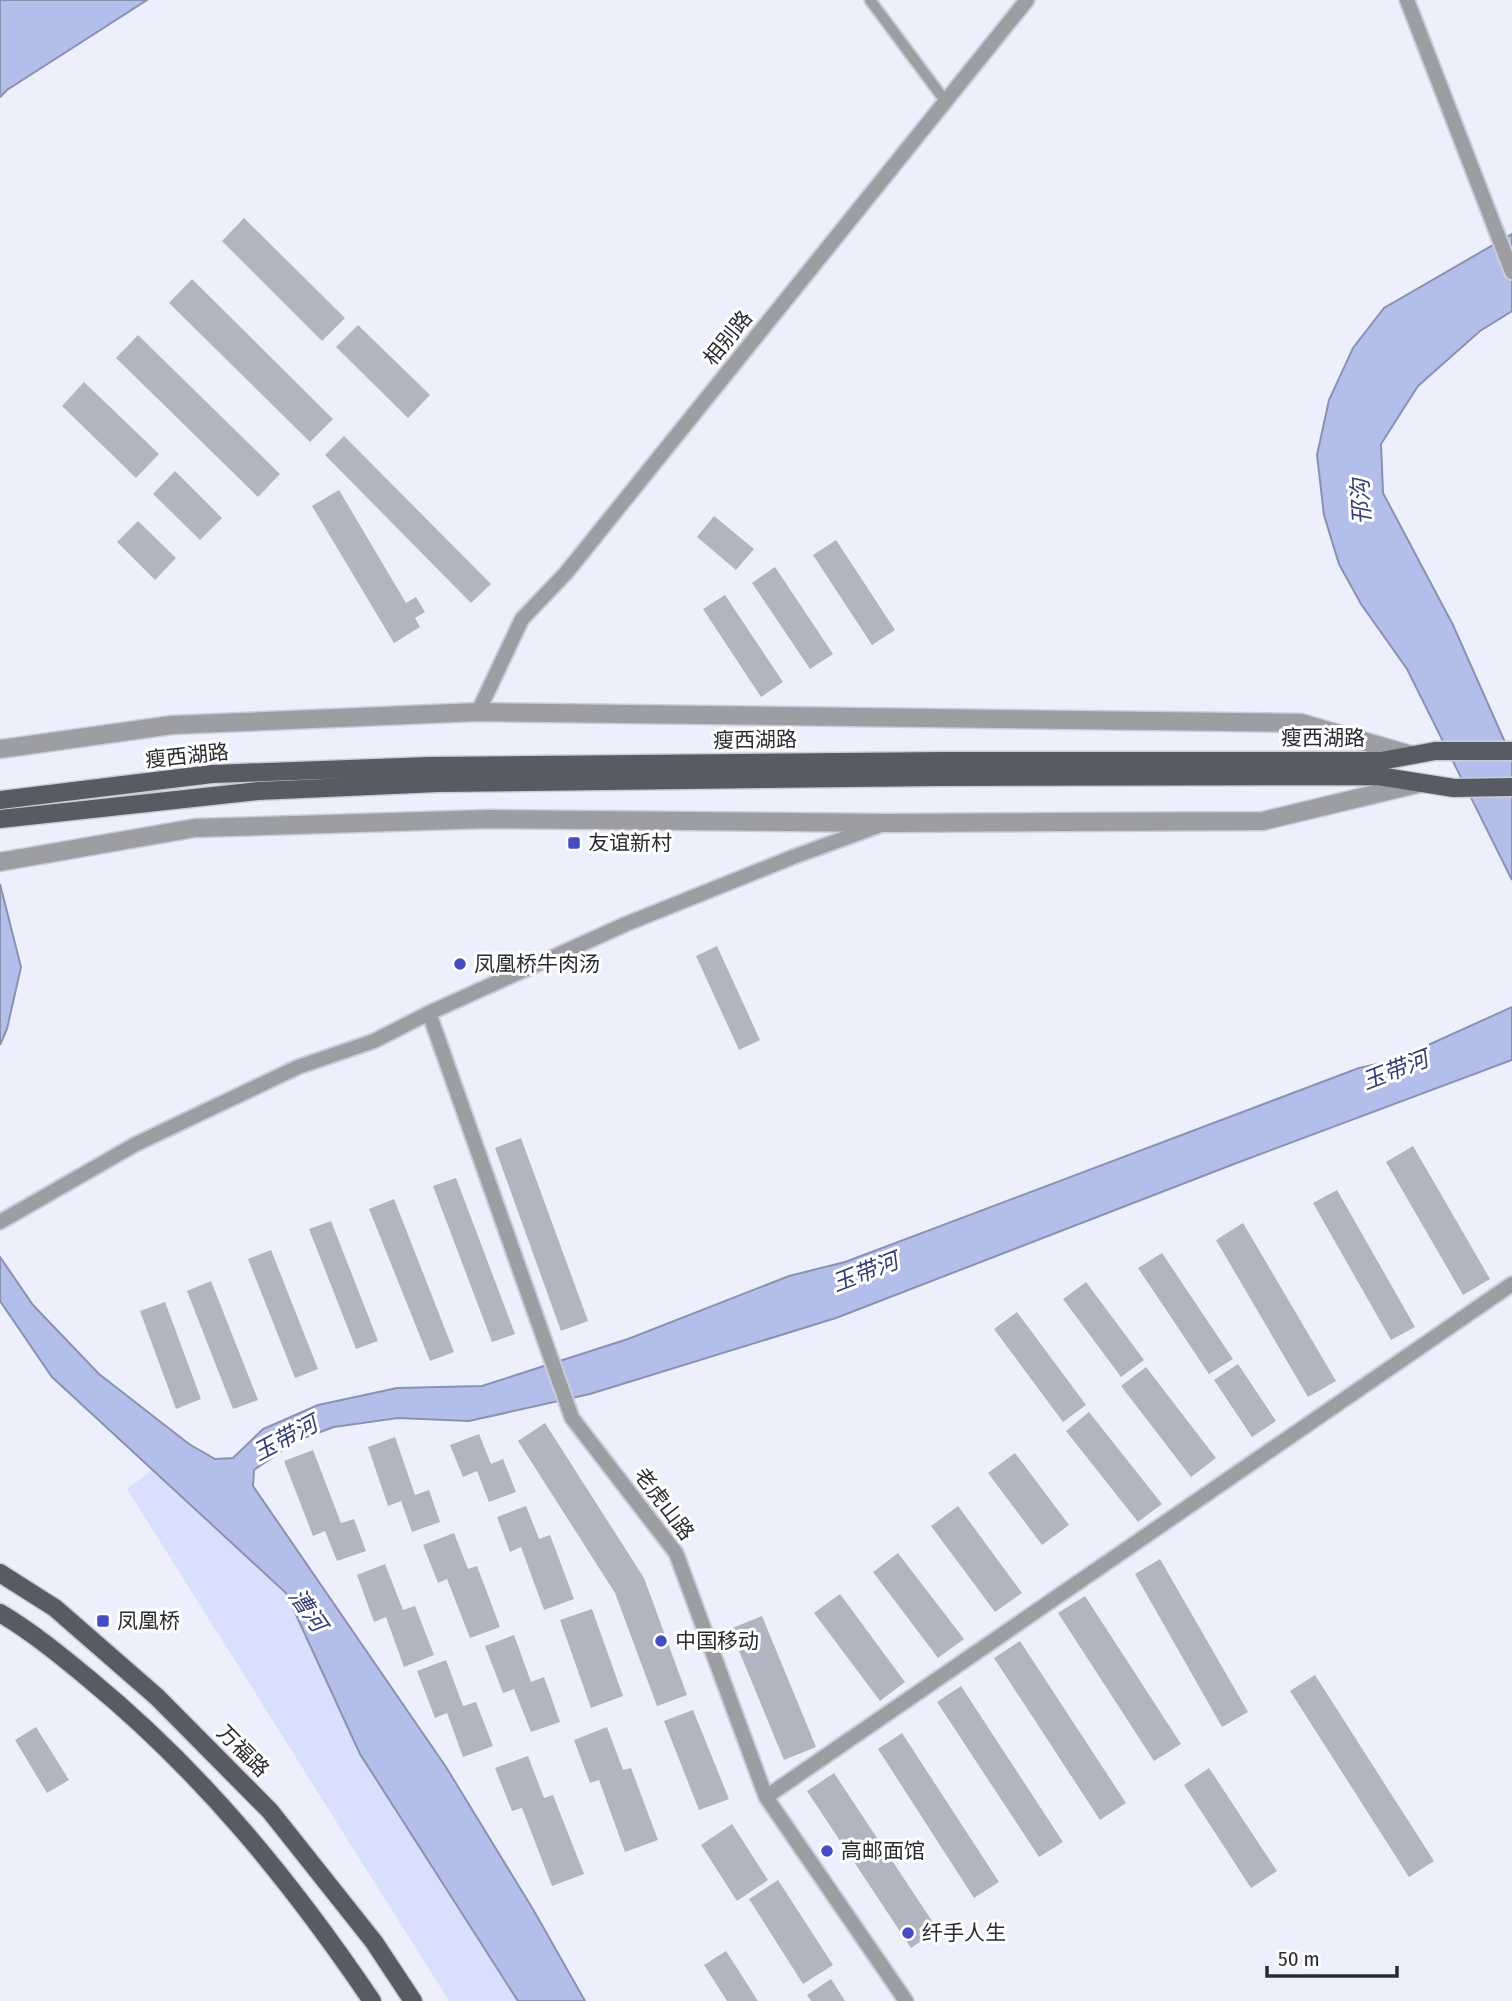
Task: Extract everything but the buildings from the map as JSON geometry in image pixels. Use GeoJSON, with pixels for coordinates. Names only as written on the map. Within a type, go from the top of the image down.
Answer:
{"type":"FeatureCollection","features":[{"type":"Feature","properties":{"kind":"main road","name":"瘦西湖路"},"geometry":{"type":"LineString","coordinates":[[2,800],[212,774],[429,766],[944,761],[1381,761],[1435,751],[1512,751]]}},
{"type":"Feature","properties":{"kind":"main road","name":"瘦西湖路"},"geometry":{"type":"LineString","coordinates":[[6,818],[257,791],[438,783],[938,777],[1378,776],[1454,788],[1512,787]]}},
{"type":"Feature","properties":{"kind":"main road","name":"万福路"},"geometry":{"type":"LineString","coordinates":[[0,1573],[55,1608],[157,1697],[271,1811],[374,1942],[413,2001]]}},
{"type":"Feature","properties":{"kind":"main road"},"geometry":{"type":"LineString","coordinates":[[0,1612],[32,1632],[137,1718],[243,1828],[323,1927],[372,2001]]}},
{"type":"Feature","properties":{"kind":"street"},"geometry":{"type":"LineString","coordinates":[[870,0],[946,102]]}},
{"type":"Feature","properties":{"kind":"street","name":"相别路"},"geometry":{"type":"LineString","coordinates":[[478,712],[522,619],[575,562],[1027,0]]}},
{"type":"Feature","properties":{"kind":"street"},"geometry":{"type":"LineString","coordinates":[[1407,0],[1512,272]]}},
{"type":"Feature","properties":{"kind":"street"},"geometry":{"type":"LineString","coordinates":[[0,749],[172,725],[478,712],[1301,723],[1411,755]]}},
{"type":"Feature","properties":{"kind":"street"},"geometry":{"type":"LineString","coordinates":[[0,862],[195,828],[489,819],[887,823],[1263,821],[1422,783]]}},
{"type":"Feature","properties":{"kind":"street"},"geometry":{"type":"LineString","coordinates":[[0,1222],[136,1144],[298,1067],[374,1041],[429,1013],[626,924],[793,857],[887,823]]}},
{"type":"Feature","properties":{"kind":"street","name":"老虎山路"},"geometry":{"type":"LineString","coordinates":[[429,1013],[572,1418],[676,1553],[766,1797],[906,2001]]}},
{"type":"Feature","properties":{"kind":"street"},"geometry":{"type":"LineString","coordinates":[[766,1797],[1512,1284]]}},
{"type":"Feature","properties":{"kind":"shaded area"},"geometry":{"type":"Polygon","coordinates":[[[152,1470],[286,1593],[360,1754],[518,2001],[449,2001],[127,1489],[152,1470]]]}},
{"type":"Feature","properties":{"kind":"water"},"geometry":{"type":"Polygon","coordinates":[[[0,0],[147,0],[0,97],[0,0]]]}},
{"type":"Feature","properties":{"kind":"water","name":"邗沟"},"geometry":{"type":"Polygon","coordinates":[[[1512,234],[1512,311],[1480,331],[1418,386],[1381,444],[1383,493],[1453,625],[1512,758],[1512,880],[1407,669],[1361,604],[1339,564],[1324,515],[1317,455],[1329,400],[1353,348],[1384,308],[1512,234]]]}},
{"type":"Feature","properties":{"kind":"water"},"geometry":{"type":"Polygon","coordinates":[[[0,884],[21,967],[7,1029],[0,1045],[0,884]]]}},
{"type":"Feature","properties":{"kind":"water"},"geometry":{"type":"Polygon","coordinates":[[[1512,1007],[1512,1060],[836,1318],[590,1394],[469,1421],[398,1418],[334,1427],[298,1440],[254,1470],[253,1486],[446,1767],[534,1911],[585,2001],[518,2001],[360,1754],[286,1593],[52,1377],[0,1301],[0,1257],[33,1305],[99,1374],[189,1444],[215,1459],[233,1458],[263,1429],[318,1405],[397,1388],[482,1386],[628,1339],[789,1276],[845,1262],[1359,1068],[1395,1060],[1512,1007]]]}},
{"type":"Feature","properties":{"kind":"place","name":"友谊新村"},"geometry":{"type":"Point","coordinates":[574,843]}},
{"type":"Feature","properties":{"kind":"place","name":"凤凰桥牛肉汤"},"geometry":{"type":"Point","coordinates":[460,964]}},
{"type":"Feature","properties":{"kind":"place","name":"凤凰桥"},"geometry":{"type":"Point","coordinates":[103,1621]}},
{"type":"Feature","properties":{"kind":"place","name":"中国移动"},"geometry":{"type":"Point","coordinates":[661,1641]}},
{"type":"Feature","properties":{"kind":"place","name":"高邮面馆"},"geometry":{"type":"Point","coordinates":[827,1851]}},
{"type":"Feature","properties":{"kind":"place","name":"纤手人生"},"geometry":{"type":"Point","coordinates":[908,1933]}},
{"type":"Feature","properties":{"kind":"water label","name":"玉带河"},"geometry":{"type":"Point","coordinates":[1395,1070]}},
{"type":"Feature","properties":{"kind":"water label","name":"玉带河"},"geometry":{"type":"Point","coordinates":[865,1272]}},
{"type":"Feature","properties":{"kind":"water label","name":"玉带河"},"geometry":{"type":"Point","coordinates":[285,1438]}},
{"type":"Feature","properties":{"kind":"water label","name":"漕河"},"geometry":{"type":"Point","coordinates":[308,1610]}}]}
